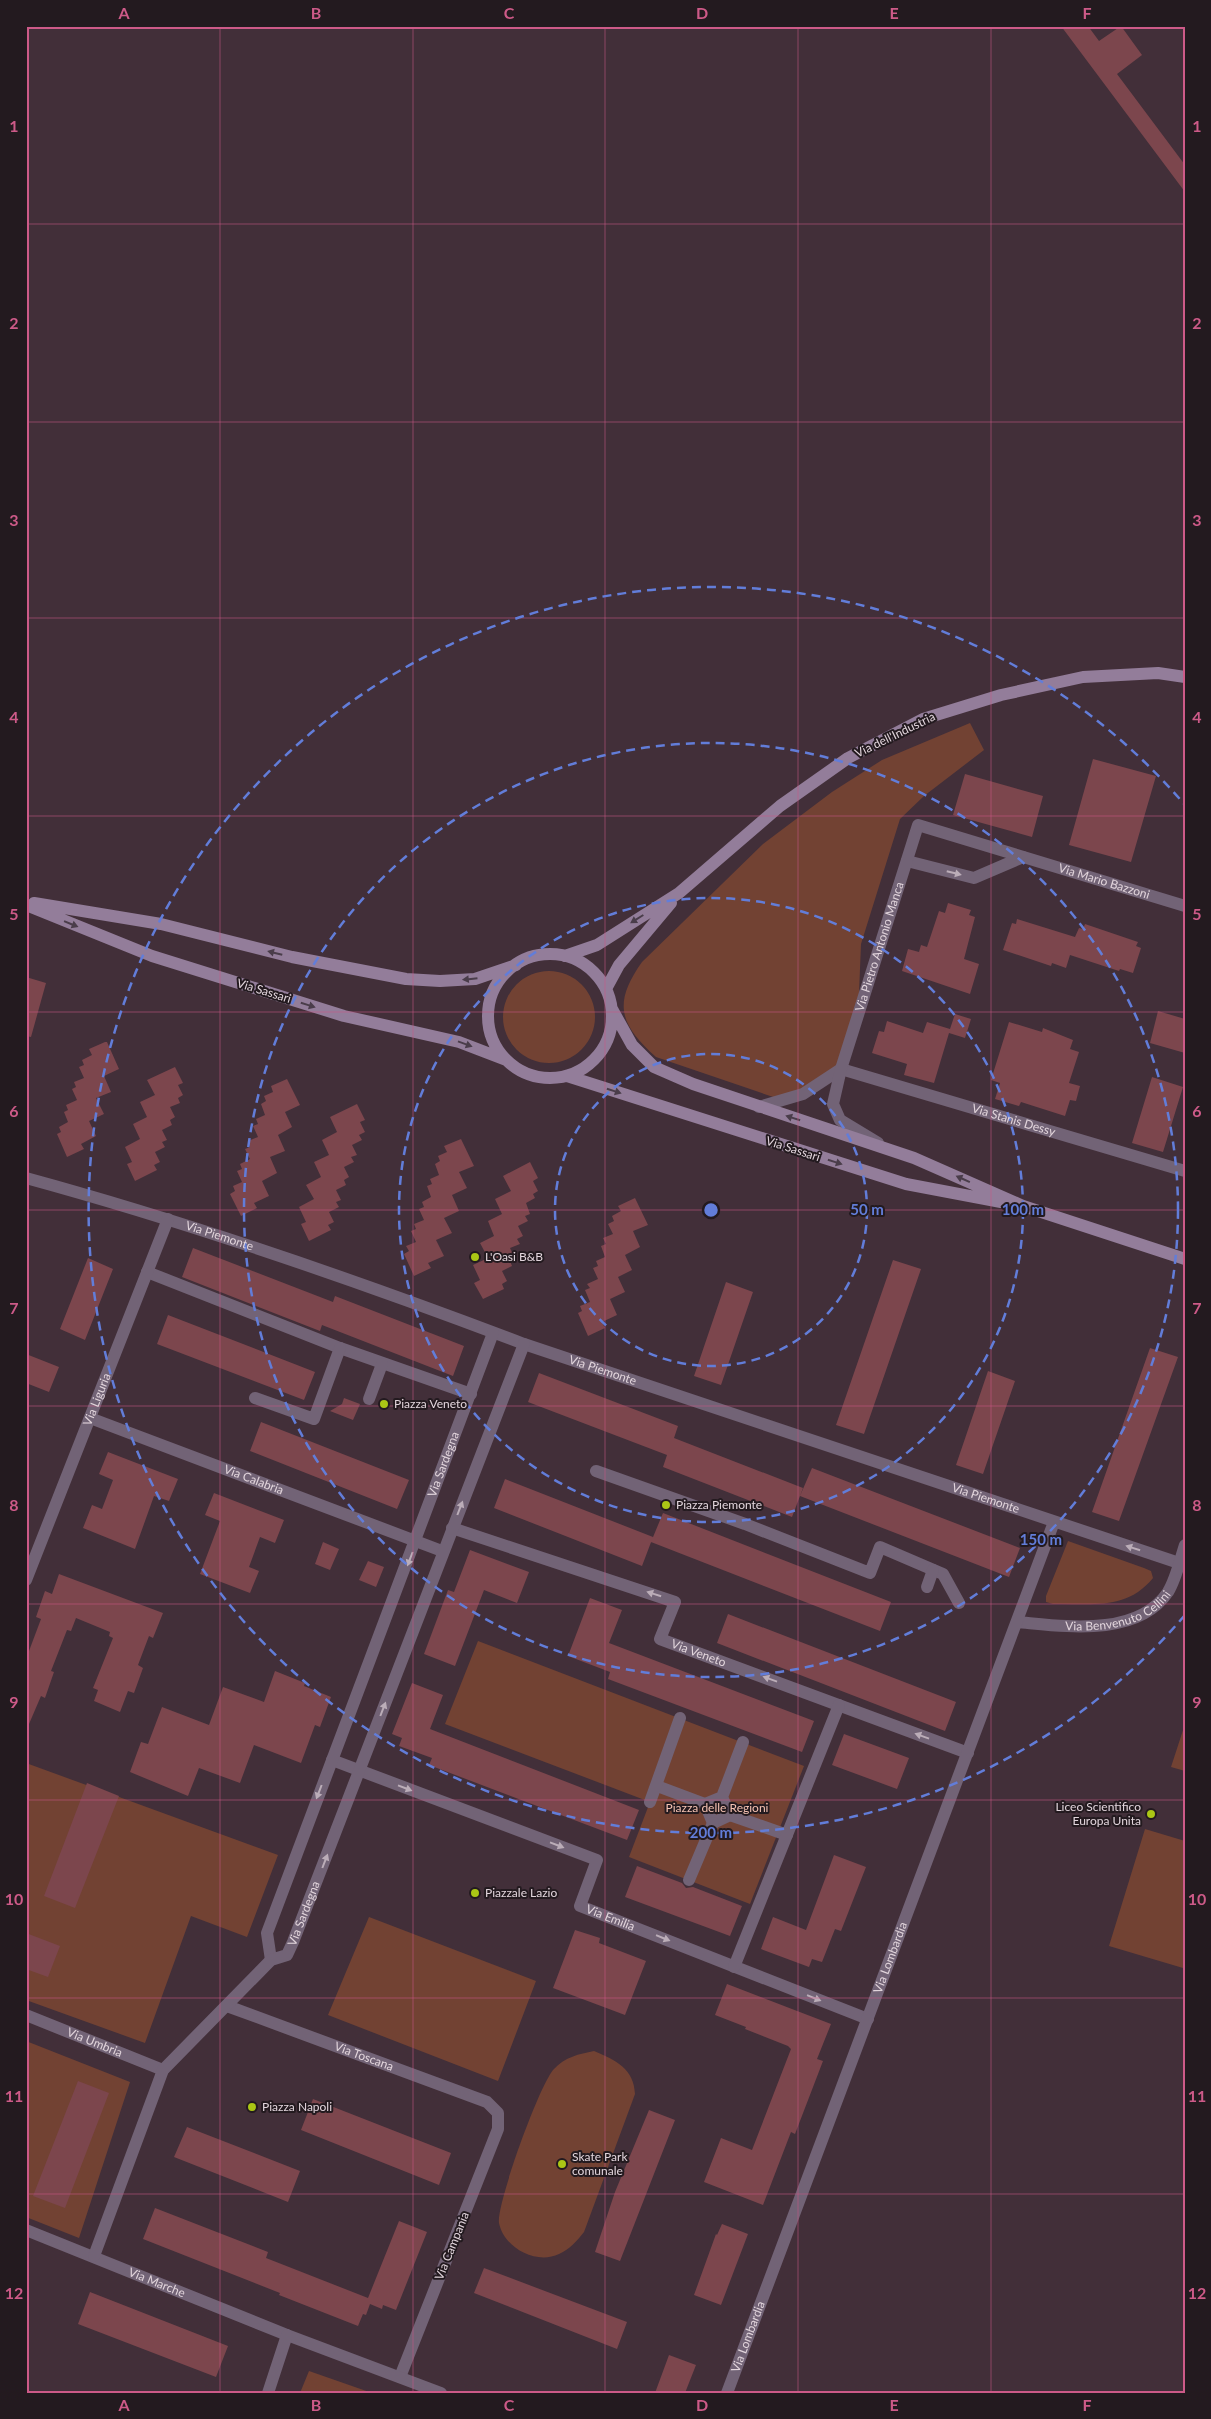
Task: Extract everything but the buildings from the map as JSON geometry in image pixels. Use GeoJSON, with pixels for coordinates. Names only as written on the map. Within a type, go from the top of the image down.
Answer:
{"type":"FeatureCollection","features":[{"type":"Feature","properties":{"kind":"main road","name":"Via dell'Industria"},"geometry":{"type":"LineString","coordinates":[[565,956],[597,945],[679,893],[780,806],[848,758],[923,719],[1001,695],[1083,677],[1158,673],[1185,677]]}},
{"type":"Feature","properties":{"kind":"main road","name":"Via dell'Industria"},"geometry":{"type":"LineString","coordinates":[[606,989],[619,965],[679,893]]}},
{"type":"Feature","properties":{"kind":"main road","name":"Via Sassari"},"geometry":{"type":"LineString","coordinates":[[26,904],[161,924],[292,957],[406,979],[440,981],[475,979],[516,965]]}},
{"type":"Feature","properties":{"kind":"main road","name":"Via Sassari"},"geometry":{"type":"LineString","coordinates":[[26,904],[152,956],[344,1016],[458,1042],[506,1060]]}},
{"type":"Feature","properties":{"kind":"main road"},"geometry":{"type":"LineString","coordinates":[[540,955],[565,956],[585,965],[606,989],[612,1009],[610,1034],[605,1045],[589,1064],[568,1076],[556,1078],[534,1076],[519,1070],[498,1051],[489,1028],[489,1004],[499,982],[516,965],[540,955]]}},
{"type":"Feature","properties":{"kind":"main road","name":"Via Sassari"},"geometry":{"type":"LineString","coordinates":[[612,1009],[632,1045],[654,1067],[693,1084],[914,1158],[1023,1206],[1185,1259]]}},
{"type":"Feature","properties":{"kind":"main road","name":"Via Sassari"},"geometry":{"type":"LineString","coordinates":[[568,1076],[906,1184],[1023,1206]]}},
{"type":"Feature","properties":{"kind":"street","name":"Via Mario Bazzoni"},"geometry":{"type":"LineString","coordinates":[[918,825],[1185,906]]}},
{"type":"Feature","properties":{"kind":"street","name":"Via Pietro Antonio Manca"},"geometry":{"type":"LineString","coordinates":[[889,1150],[840,1120],[833,1104],[842,1069],[918,825]]}},
{"type":"Feature","properties":{"kind":"street"},"geometry":{"type":"LineString","coordinates":[[907,861],[974,878],[1024,857]]}},
{"type":"Feature","properties":{"kind":"street"},"geometry":{"type":"LineString","coordinates":[[759,1107],[803,1094],[842,1069]]}},
{"type":"Feature","properties":{"kind":"street","name":"Via Stanis Dessy"},"geometry":{"type":"LineString","coordinates":[[842,1069],[1185,1171]]}},
{"type":"Feature","properties":{"kind":"street","name":"Via Piemonte"},"geometry":{"type":"LineString","coordinates":[[26,1178],[168,1219],[439,1312],[524,1344],[1179,1563]]}},
{"type":"Feature","properties":{"kind":"street","name":"Via Liguria"},"geometry":{"type":"LineString","coordinates":[[26,1580],[168,1219]]}},
{"type":"Feature","properties":{"kind":"street"},"geometry":{"type":"LineString","coordinates":[[147,1272],[382,1364],[470,1394]]}},
{"type":"Feature","properties":{"kind":"street","name":"Via Sardegna"},"geometry":{"type":"LineString","coordinates":[[493,1333],[416,1542],[267,1933],[271,1960],[287,1955],[293,1942],[360,1771],[442,1551],[524,1344]]}},
{"type":"Feature","properties":{"kind":"street"},"geometry":{"type":"LineString","coordinates":[[255,1398],[314,1419],[340,1348]]}},
{"type":"Feature","properties":{"kind":"street"},"geometry":{"type":"LineString","coordinates":[[369,1400],[382,1364]]}},
{"type":"Feature","properties":{"kind":"street","name":"Via Calabria"},"geometry":{"type":"LineString","coordinates":[[90,1418],[416,1542]]}},
{"type":"Feature","properties":{"kind":"street"},"geometry":{"type":"LineString","coordinates":[[596,1471],[870,1573],[880,1547],[943,1574],[959,1603]]}},
{"type":"Feature","properties":{"kind":"street","name":"Via Lombardia"},"geometry":{"type":"LineString","coordinates":[[727,2393],[1054,1522]]}},
{"type":"Feature","properties":{"kind":"street","name":"Via Veneto"},"geometry":{"type":"LineString","coordinates":[[452,1528],[675,1602],[660,1639],[968,1753]]}},
{"type":"Feature","properties":{"kind":"street"},"geometry":{"type":"LineString","coordinates":[[416,1542],[442,1551]]}},
{"type":"Feature","properties":{"kind":"street","name":"Via Benvenuto Cellini"},"geometry":{"type":"LineString","coordinates":[[1017,1622],[1082,1627],[1128,1621],[1150,1611],[1168,1592],[1185,1545]]}},
{"type":"Feature","properties":{"kind":"street"},"geometry":{"type":"LineString","coordinates":[[927,1587],[933,1570]]}},
{"type":"Feature","properties":{"kind":"street"},"geometry":{"type":"LineString","coordinates":[[734,1967],[839,1705]]}},
{"type":"Feature","properties":{"kind":"street"},"geometry":{"type":"LineString","coordinates":[[650,1802],[680,1718]]}},
{"type":"Feature","properties":{"kind":"street"},"geometry":{"type":"LineString","coordinates":[[730,1816],[722,1797],[743,1742]]}},
{"type":"Feature","properties":{"kind":"street"},"geometry":{"type":"LineString","coordinates":[[332,1760],[360,1771]]}},
{"type":"Feature","properties":{"kind":"street","name":"Via Emilia"},"geometry":{"type":"LineString","coordinates":[[360,1771],[597,1860],[580,1906],[868,2020]]}},
{"type":"Feature","properties":{"kind":"street"},"geometry":{"type":"LineString","coordinates":[[657,1786],[705,1804],[722,1797]]}},
{"type":"Feature","properties":{"kind":"street"},"geometry":{"type":"LineString","coordinates":[[689,1880],[713,1822],[705,1804]]}},
{"type":"Feature","properties":{"kind":"street"},"geometry":{"type":"LineString","coordinates":[[713,1822],[730,1816],[787,1835]]}},
{"type":"Feature","properties":{"kind":"street"},"geometry":{"type":"LineString","coordinates":[[94,2256],[163,2070],[271,1960]]}},
{"type":"Feature","properties":{"kind":"street","name":"Via Toscana"},"geometry":{"type":"LineString","coordinates":[[227,2006],[486,2102],[498,2113]]}},
{"type":"Feature","properties":{"kind":"street","name":"Via Umbria"},"geometry":{"type":"LineString","coordinates":[[26,2015],[163,2070]]}},
{"type":"Feature","properties":{"kind":"street","name":"Via Campania"},"geometry":{"type":"LineString","coordinates":[[400,2377],[498,2129],[498,2113]]}},
{"type":"Feature","properties":{"kind":"street","name":"Via Marche"},"geometry":{"type":"LineString","coordinates":[[26,2230],[287,2335],[441,2393]]}},
{"type":"Feature","properties":{"kind":"street"},"geometry":{"type":"LineString","coordinates":[[268,2393],[287,2335]]}},
{"type":"Feature","properties":{"kind":"green space"},"geometry":{"type":"Polygon","coordinates":[[[970,723],[984,750],[924,796],[900,819],[861,944],[858,1018],[841,1069],[782,1100],[656,1057],[634,1034],[624,1012],[627,989],[642,962],[763,844],[832,792],[882,760],[970,723]]]}},
{"type":"Feature","properties":{"kind":"green space"},"geometry":{"type":"Polygon","coordinates":[[[549,971],[567,974],[582,984],[592,999],[595,1017],[592,1035],[582,1050],[567,1060],[549,1063],[531,1060],[516,1050],[506,1035],[503,1017],[506,999],[516,984],[531,974],[549,971]]]}},
{"type":"Feature","properties":{"kind":"green space"},"geometry":{"type":"Polygon","coordinates":[[[1068,1541],[1151,1571],[1153,1578],[1143,1589],[1131,1596],[1108,1603],[1053,1604],[1046,1602],[1046,1596],[1068,1541]]]}},
{"type":"Feature","properties":{"kind":"green space","name":"Piazza delle Regioni"},"geometry":{"type":"Polygon","coordinates":[[[478,1641],[804,1766],[750,1904],[629,1857],[650,1802],[445,1724],[478,1641]]]}},
{"type":"Feature","properties":{"kind":"green space"},"geometry":{"type":"Polygon","coordinates":[[[1185,1724],[1185,1771],[1171,1767],[1185,1724]]]}},
{"type":"Feature","properties":{"kind":"green space"},"geometry":{"type":"Polygon","coordinates":[[[26,1763],[278,1855],[247,1937],[191,1916],[145,2043],[26,2000],[26,1763]]]}},
{"type":"Feature","properties":{"kind":"green space"},"geometry":{"type":"Polygon","coordinates":[[[1145,1829],[1185,1841],[1185,1962],[1183,1968],[1109,1946],[1145,1829]]]}},
{"type":"Feature","properties":{"kind":"green space"},"geometry":{"type":"Polygon","coordinates":[[[369,1917],[536,1981],[498,2081],[328,2015],[369,1917]]]}},
{"type":"Feature","properties":{"kind":"green space"},"geometry":{"type":"Polygon","coordinates":[[[26,2041],[130,2082],[79,2238],[26,2217],[26,2041]]]}},
{"type":"Feature","properties":{"kind":"green space","name":"Skate Park comunale"},"geometry":{"type":"Polygon","coordinates":[[[594,2051],[610,2058],[627,2072],[634,2085],[635,2094],[584,2232],[567,2250],[559,2254],[550,2257],[531,2256],[514,2247],[507,2240],[499,2223],[504,2193],[511,2170],[547,2079],[558,2065],[568,2059],[594,2051]]]}},
{"type":"Feature","properties":{"kind":"green space"},"geometry":{"type":"Polygon","coordinates":[[[309,2371],[372,2393],[300,2393],[309,2371]]]}},
{"type":"Feature","properties":{"kind":"place","name":"L'Oasi B&B"},"geometry":{"type":"Point","coordinates":[475,1257]}},
{"type":"Feature","properties":{"kind":"place","name":"Piazza Veneto"},"geometry":{"type":"Point","coordinates":[384,1404]}},
{"type":"Feature","properties":{"kind":"place","name":"Piazza Piemonte"},"geometry":{"type":"Point","coordinates":[666,1505]}},
{"type":"Feature","properties":{"kind":"place","name":"Liceo Scientifico Europa Unita"},"geometry":{"type":"Point","coordinates":[1151,1814]}},
{"type":"Feature","properties":{"kind":"place","name":"Piazzale Lazio"},"geometry":{"type":"Point","coordinates":[475,1893]}},
{"type":"Feature","properties":{"kind":"place","name":"Piazza Napoli"},"geometry":{"type":"Point","coordinates":[252,2107]}},
{"type":"Feature","properties":{"kind":"place","name":"Skate Park comunale"},"geometry":{"type":"Point","coordinates":[562,2164]}}]}
